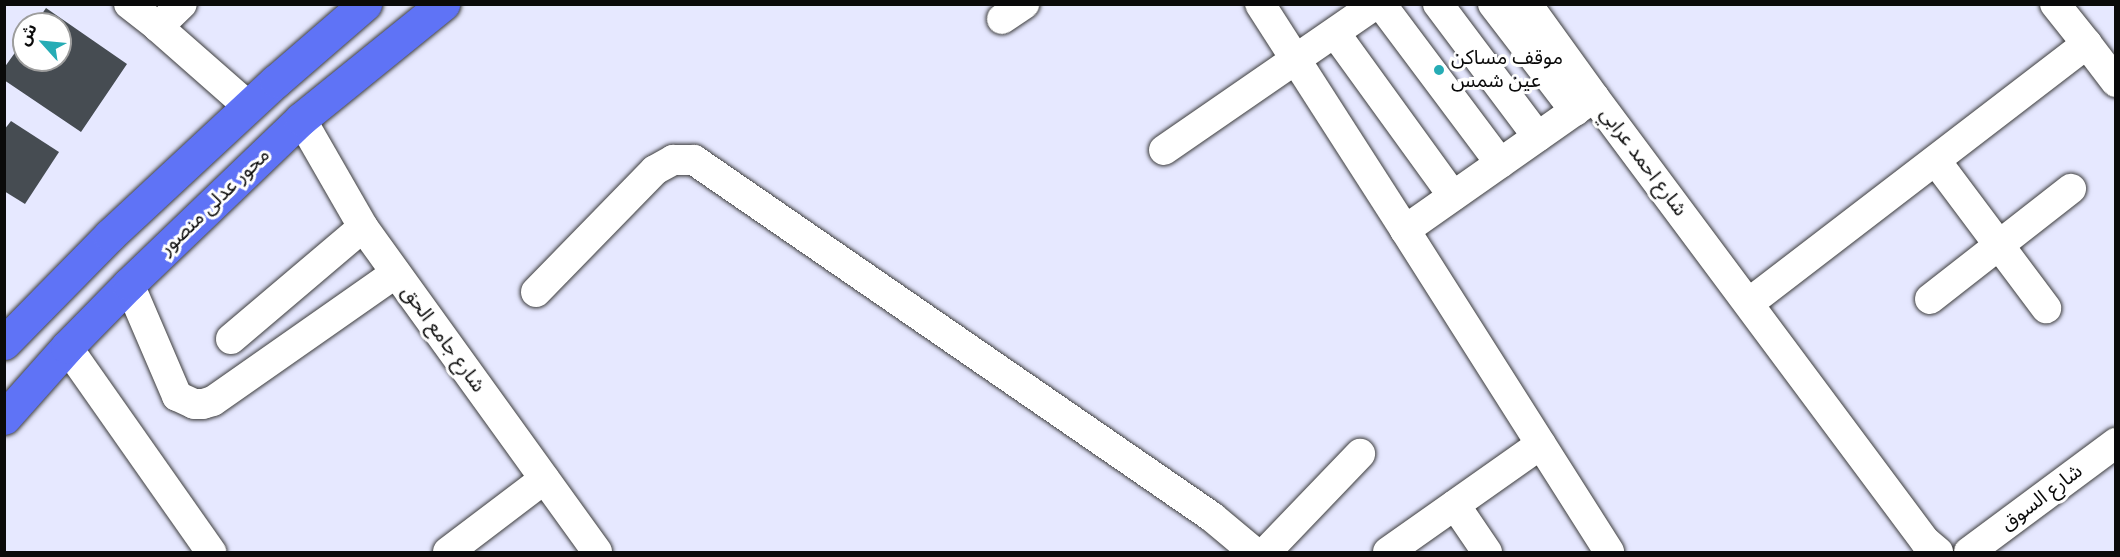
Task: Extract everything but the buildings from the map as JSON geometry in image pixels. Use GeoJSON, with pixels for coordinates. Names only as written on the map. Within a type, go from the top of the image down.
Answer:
{"type":"FeatureCollection","features":[{"type":"Feature","properties":{"kind":"main road"},"geometry":{"type":"LineString","coordinates":[[4,343],[110,235],[249,106],[365,4]]}},
{"type":"Feature","properties":{"kind":"main road","name":"محور عدلى منصور"},"geometry":{"type":"LineString","coordinates":[[4,418],[129,284],[301,119],[443,4]]}},
{"type":"Feature","properties":{"kind":"street"},"geometry":{"type":"LineString","coordinates":[[129,4],[249,106]]}},
{"type":"Feature","properties":{"kind":"street"},"geometry":{"type":"LineString","coordinates":[[158,27],[182,4]]}},
{"type":"Feature","properties":{"kind":"street"},"geometry":{"type":"LineString","coordinates":[[1260,4],[1609,552]]}},
{"type":"Feature","properties":{"kind":"street"},"geometry":{"type":"LineString","coordinates":[[1164,150],[1376,4]]}},
{"type":"Feature","properties":{"kind":"street"},"geometry":{"type":"LineString","coordinates":[[1381,4],[1500,163]]}},
{"type":"Feature","properties":{"kind":"street"},"geometry":{"type":"LineString","coordinates":[[1438,4],[1538,137]]}},
{"type":"Feature","properties":{"kind":"street"},"geometry":{"type":"LineString","coordinates":[[1493,4],[1584,104]]}},
{"type":"Feature","properties":{"kind":"street"},"geometry":{"type":"LineString","coordinates":[[1527,4],[1584,104]]}},
{"type":"Feature","properties":{"kind":"street"},"geometry":{"type":"LineString","coordinates":[[2055,4],[2115,82]]}},
{"type":"Feature","properties":{"kind":"street"},"geometry":{"type":"LineString","coordinates":[[1335,33],[1453,196]]}},
{"type":"Feature","properties":{"kind":"street"},"geometry":{"type":"LineString","coordinates":[[1749,303],[2086,44]]}},
{"type":"Feature","properties":{"kind":"street","name":"شارع احمد عرابي"},"geometry":{"type":"LineString","coordinates":[[1405,230],[1584,104],[1749,303],[1930,549]]}},
{"type":"Feature","properties":{"kind":"street","name":"شارع جامع الحق"},"geometry":{"type":"LineString","coordinates":[[301,119],[363,227],[597,552]]}},
{"type":"Feature","properties":{"kind":"street"},"geometry":{"type":"LineString","coordinates":[[536,292],[656,170],[673,160],[693,160],[1212,517],[1254,552]]}},
{"type":"Feature","properties":{"kind":"street"},"geometry":{"type":"LineString","coordinates":[[1936,161],[2046,308]]}},
{"type":"Feature","properties":{"kind":"street"},"geometry":{"type":"LineString","coordinates":[[1930,299],[2071,189]]}},
{"type":"Feature","properties":{"kind":"street"},"geometry":{"type":"LineString","coordinates":[[231,339],[363,227]]}},
{"type":"Feature","properties":{"kind":"street"},"geometry":{"type":"LineString","coordinates":[[129,284],[177,396],[194,405],[204,405],[213,401],[396,273]]}},
{"type":"Feature","properties":{"kind":"street"},"geometry":{"type":"LineString","coordinates":[[68,347],[211,552]]}},
{"type":"Feature","properties":{"kind":"street","name":"شارع السوق"},"geometry":{"type":"LineString","coordinates":[[1969,552],[2115,443]]}},
{"type":"Feature","properties":{"kind":"street"},"geometry":{"type":"LineString","coordinates":[[1388,552],[1540,444]]}},
{"type":"Feature","properties":{"kind":"street"},"geometry":{"type":"LineString","coordinates":[[1266,552],[1360,454]]}},
{"type":"Feature","properties":{"kind":"street"},"geometry":{"type":"LineString","coordinates":[[448,552],[544,479]]}},
{"type":"Feature","properties":{"kind":"street"},"geometry":{"type":"LineString","coordinates":[[1455,505],[1487,552]]}},
{"type":"Feature","properties":{"kind":"place","name":"موقف مساكن عين شمس"},"geometry":{"type":"Point","coordinates":[1439,70]}}]}
